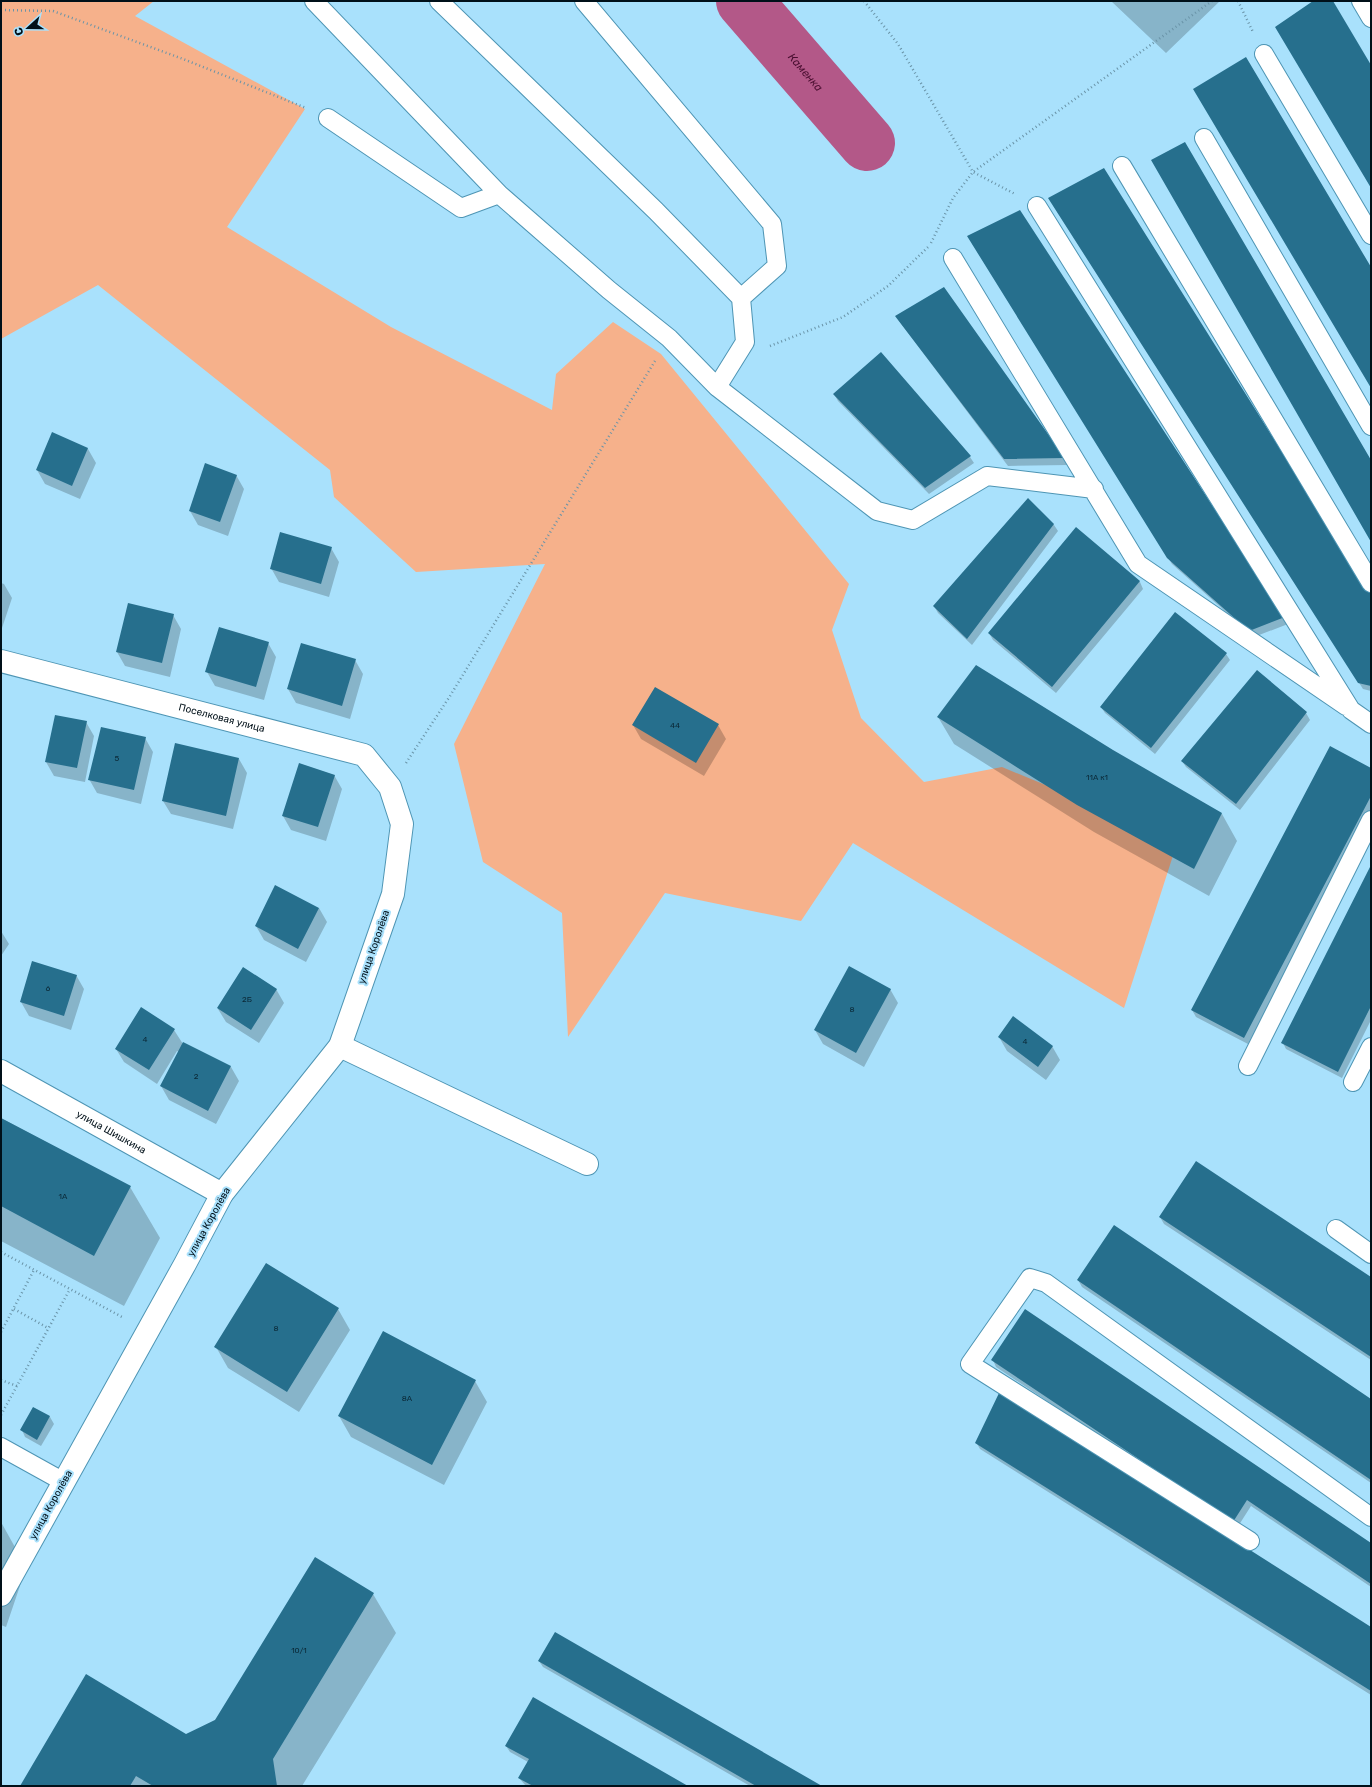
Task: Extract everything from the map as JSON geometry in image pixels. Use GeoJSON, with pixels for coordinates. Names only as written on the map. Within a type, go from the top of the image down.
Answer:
{"type":"FeatureCollection","features":[{"type":"Feature","properties":{"kind":"street","name":"Поселковая улица"},"geometry":{"type":"LineString","coordinates":[[1,661],[364,754],[390,787],[402,824]]}},
{"type":"Feature","properties":{"kind":"street","name":"улица Королёва"},"geometry":{"type":"LineString","coordinates":[[1,1595],[185,1264],[222,1194],[340,1046],[393,894],[402,824]]}},
{"type":"Feature","properties":{"kind":"street"},"geometry":{"type":"LineString","coordinates":[[340,1046],[587,1164]]}},
{"type":"Feature","properties":{"kind":"street","name":"улица Шишкина"},"geometry":{"type":"LineString","coordinates":[[1,1071],[222,1194]]}},
{"type":"Feature","properties":{"kind":"lane"},"geometry":{"type":"LineString","coordinates":[[314,1],[499,194],[608,290],[669,338],[717,387],[877,511],[913,520],[987,476],[1094,489]]}},
{"type":"Feature","properties":{"kind":"lane"},"geometry":{"type":"LineString","coordinates":[[439,1],[656,211],[741,298],[745,342],[717,387]]}},
{"type":"Feature","properties":{"kind":"lane"},"geometry":{"type":"LineString","coordinates":[[584,1],[772,224],[777,266],[741,298]]}},
{"type":"Feature","properties":{"kind":"lane"},"geometry":{"type":"LineString","coordinates":[[1361,1],[1371,18]]}},
{"type":"Feature","properties":{"kind":"lane"},"geometry":{"type":"LineString","coordinates":[[1264,54],[1371,235]]}},
{"type":"Feature","properties":{"kind":"lane"},"geometry":{"type":"LineString","coordinates":[[328,118],[461,208],[499,194]]}},
{"type":"Feature","properties":{"kind":"lane"},"geometry":{"type":"LineString","coordinates":[[1204,138],[1371,426]]}},
{"type":"Feature","properties":{"kind":"lane"},"geometry":{"type":"LineString","coordinates":[[1122,166],[1371,583]]}},
{"type":"Feature","properties":{"kind":"lane"},"geometry":{"type":"LineString","coordinates":[[1037,206],[1351,710]]}},
{"type":"Feature","properties":{"kind":"lane"},"geometry":{"type":"LineString","coordinates":[[953,258],[1138,564],[1371,724]]}},
{"type":"Feature","properties":{"kind":"lane"},"geometry":{"type":"LineString","coordinates":[[1248,1066],[1371,820]]}},
{"type":"Feature","properties":{"kind":"lane"},"geometry":{"type":"LineString","coordinates":[[1353,1082],[1371,1048]]}},
{"type":"Feature","properties":{"kind":"lane"},"geometry":{"type":"LineString","coordinates":[[1336,1229],[1371,1254]]}},
{"type":"Feature","properties":{"kind":"lane"},"geometry":{"type":"LineString","coordinates":[[1250,1541],[970,1364],[1030,1278],[1046,1283],[1371,1517]]}},
{"type":"Feature","properties":{"kind":"lane"},"geometry":{"type":"LineString","coordinates":[[1,1448],[64,1482]]}},
{"type":"Feature","properties":{"kind":"path"},"geometry":{"type":"LineString","coordinates":[[864,1],[898,44],[973,172],[1037,206]]}},
{"type":"Feature","properties":{"kind":"path"},"geometry":{"type":"LineString","coordinates":[[745,342],[765,348],[843,317],[888,286],[927,249],[953,198],[973,172],[1212,1]]}},
{"type":"Feature","properties":{"kind":"path"},"geometry":{"type":"LineString","coordinates":[[1238,1],[1264,54]]}},
{"type":"Feature","properties":{"kind":"path"},"geometry":{"type":"LineString","coordinates":[[1,10],[53,11],[183,58],[328,118]]}},
{"type":"Feature","properties":{"kind":"path"},"geometry":{"type":"LineString","coordinates":[[390,787],[450,696],[669,338]]}},
{"type":"Feature","properties":{"kind":"path"},"geometry":{"type":"LineString","coordinates":[[1,1252],[119,1315]]}},
{"type":"Feature","properties":{"kind":"path"},"geometry":{"type":"LineString","coordinates":[[1,1332],[34,1270]]}},
{"type":"Feature","properties":{"kind":"path"},"geometry":{"type":"LineString","coordinates":[[1,1415],[70,1289]]}},
{"type":"Feature","properties":{"kind":"path"},"geometry":{"type":"LineString","coordinates":[[14,1309],[48,1328]]}},
{"type":"Feature","properties":{"kind":"path"},"geometry":{"type":"LineString","coordinates":[[1,1380],[17,1386]]}},
{"type":"Feature","properties":{"kind":"shaded area"},"geometry":{"type":"Polygon","coordinates":[[[1,1],[154,1],[135,16],[305,109],[227,227],[391,327],[552,410],[556,374],[613,322],[661,354],[849,584],[832,630],[861,718],[924,782],[1002,767],[1178,840],[1124,1008],[853,843],[801,921],[665,893],[568,1037],[562,913],[483,862],[454,744],[545,564],[416,572],[334,497],[330,470],[98,285],[1,339],[1,1]]]}},
{"type":"Feature","properties":{"kind":"building"},"geometry":{"type":"Polygon","coordinates":[[[1313,1],[1333,1],[1371,65],[1371,188],[1275,27],[1313,1]]]}},
{"type":"Feature","properties":{"kind":"building"},"geometry":{"type":"Polygon","coordinates":[[[1246,57],[1371,267],[1371,388],[1193,89],[1246,57]]]}},
{"type":"Feature","properties":{"kind":"building"},"geometry":{"type":"Polygon","coordinates":[[[1185,142],[1371,460],[1371,542],[1151,160],[1185,142]]]}},
{"type":"Feature","properties":{"kind":"building"},"geometry":{"type":"Polygon","coordinates":[[[1104,168],[1371,594],[1371,686],[1358,683],[1048,198],[1104,168]]]}},
{"type":"Feature","properties":{"kind":"building"},"geometry":{"type":"Polygon","coordinates":[[[1020,210],[1285,617],[1249,631],[1167,558],[967,236],[1020,210]]]}},
{"type":"Feature","properties":{"kind":"building"},"geometry":{"type":"Polygon","coordinates":[[[944,287],[1065,458],[1004,459],[895,316],[944,287]]]}},
{"type":"Feature","properties":{"kind":"building"},"geometry":{"type":"Polygon","coordinates":[[[881,352],[971,456],[925,488],[833,394],[881,352]]]}},
{"type":"Feature","properties":{"kind":"building"},"geometry":{"type":"Polygon","coordinates":[[[52,432],[88,448],[72,486],[36,470],[52,432]]]}},
{"type":"Feature","properties":{"kind":"building"},"geometry":{"type":"Polygon","coordinates":[[[205,463],[237,475],[220,522],[189,511],[205,463]]]}},
{"type":"Feature","properties":{"kind":"building"},"geometry":{"type":"Polygon","coordinates":[[[1028,498],[1054,524],[967,639],[933,606],[1028,498]]]}},
{"type":"Feature","properties":{"kind":"building"},"geometry":{"type":"Polygon","coordinates":[[[1076,527],[1140,581],[1052,687],[988,633],[1076,527]]]}},
{"type":"Feature","properties":{"kind":"building"},"geometry":{"type":"Polygon","coordinates":[[[280,532],[332,547],[321,584],[270,569],[280,532]]]}},
{"type":"Feature","properties":{"kind":"building"},"geometry":{"type":"Polygon","coordinates":[[[128,603],[174,614],[162,663],[116,652],[128,603]]]}},
{"type":"Feature","properties":{"kind":"building"},"geometry":{"type":"Polygon","coordinates":[[[1175,612],[1227,653],[1151,748],[1100,707],[1175,612]]]}},
{"type":"Feature","properties":{"kind":"building"},"geometry":{"type":"Polygon","coordinates":[[[219,627],[269,642],[256,687],[205,672],[219,627]]]}},
{"type":"Feature","properties":{"kind":"building"},"geometry":{"type":"Polygon","coordinates":[[[301,643],[356,659],[342,706],[287,689],[301,643]]]}},
{"type":"Feature","properties":{"kind":"building"},"geometry":{"type":"Polygon","coordinates":[[[976,665],[1113,750],[1222,813],[1194,869],[1077,805],[937,717],[976,665]]]}},
{"type":"Feature","properties":{"kind":"building"},"geometry":{"type":"Polygon","coordinates":[[[1257,670],[1307,712],[1236,804],[1181,761],[1257,670]]]}},
{"type":"Feature","properties":{"kind":"building"},"geometry":{"type":"Polygon","coordinates":[[[655,687],[719,724],[696,763],[632,725],[655,687]]]}},
{"type":"Feature","properties":{"kind":"building"},"geometry":{"type":"Polygon","coordinates":[[[55,715],[87,721],[77,768],[45,762],[55,715]]]}},
{"type":"Feature","properties":{"kind":"building"},"geometry":{"type":"Polygon","coordinates":[[[101,727],[146,737],[134,790],[88,780],[101,727]]]}},
{"type":"Feature","properties":{"kind":"building"},"geometry":{"type":"Polygon","coordinates":[[[175,743],[239,758],[226,816],[162,801],[175,743]]]}},
{"type":"Feature","properties":{"kind":"building"},"geometry":{"type":"Polygon","coordinates":[[[1330,746],[1371,768],[1371,796],[1244,1038],[1191,1010],[1330,746]]]}},
{"type":"Feature","properties":{"kind":"building"},"geometry":{"type":"Polygon","coordinates":[[[299,763],[335,775],[318,827],[282,816],[299,763]]]}},
{"type":"Feature","properties":{"kind":"building"},"geometry":{"type":"Polygon","coordinates":[[[1371,865],[1371,1006],[1338,1072],[1281,1043],[1371,865]]]}},
{"type":"Feature","properties":{"kind":"building"},"geometry":{"type":"Polygon","coordinates":[[[275,885],[319,908],[298,949],[255,926],[275,885]]]}},
{"type":"Feature","properties":{"kind":"building"},"geometry":{"type":"Polygon","coordinates":[[[32,961],[77,975],[64,1016],[20,1002],[32,961]]]}},
{"type":"Feature","properties":{"kind":"building"},"geometry":{"type":"Polygon","coordinates":[[[849,966],[891,989],[856,1053],[814,1030],[849,966]]]}},
{"type":"Feature","properties":{"kind":"building"},"geometry":{"type":"Polygon","coordinates":[[[243,967],[277,989],[251,1030],[217,1008],[243,967]]]}},
{"type":"Feature","properties":{"kind":"building"},"geometry":{"type":"Polygon","coordinates":[[[141,1007],[175,1029],[149,1070],[115,1049],[141,1007]]]}},
{"type":"Feature","properties":{"kind":"building"},"geometry":{"type":"Polygon","coordinates":[[[1013,1016],[1053,1046],[1038,1067],[998,1037],[1013,1016]]]}},
{"type":"Feature","properties":{"kind":"building"},"geometry":{"type":"Polygon","coordinates":[[[183,1042],[231,1066],[208,1111],[160,1086],[183,1042]]]}},
{"type":"Feature","properties":{"kind":"building"},"geometry":{"type":"Polygon","coordinates":[[[1,1118],[131,1186],[94,1256],[1,1206],[1,1118]]]}},
{"type":"Feature","properties":{"kind":"building"},"geometry":{"type":"Polygon","coordinates":[[[1196,1161],[1371,1277],[1371,1357],[1159,1217],[1196,1161]]]}},
{"type":"Feature","properties":{"kind":"building"},"geometry":{"type":"Polygon","coordinates":[[[1114,1225],[1371,1399],[1371,1480],[1077,1280],[1114,1225]]]}},
{"type":"Feature","properties":{"kind":"building"},"geometry":{"type":"Polygon","coordinates":[[[266,1263],[339,1308],[287,1392],[214,1347],[266,1263]]]}},
{"type":"Feature","properties":{"kind":"building"},"geometry":{"type":"Polygon","coordinates":[[[1025,1309],[1371,1543],[1371,1584],[1247,1500],[1233,1522],[991,1360],[1025,1309]]]}},
{"type":"Feature","properties":{"kind":"building"},"geometry":{"type":"Polygon","coordinates":[[[383,1331],[476,1380],[432,1465],[338,1416],[383,1331]]]}},
{"type":"Feature","properties":{"kind":"building"},"geometry":{"type":"Polygon","coordinates":[[[1000,1391],[1371,1627],[1371,1691],[975,1443],[1000,1391]]]}},
{"type":"Feature","properties":{"kind":"building"},"geometry":{"type":"Polygon","coordinates":[[[33,1407],[50,1416],[37,1440],[20,1430],[33,1407]]]}},
{"type":"Feature","properties":{"kind":"building"},"geometry":{"type":"Polygon","coordinates":[[[315,1557],[374,1593],[273,1759],[277,1786],[153,1786],[136,1776],[130,1786],[20,1786],[86,1674],[186,1734],[215,1720],[315,1557]]]}},
{"type":"Feature","properties":{"kind":"building"},"geometry":{"type":"Polygon","coordinates":[[[555,1632],[822,1786],[756,1786],[538,1661],[555,1632]]]}},
{"type":"Feature","properties":{"kind":"building"},"geometry":{"type":"Polygon","coordinates":[[[533,1697],[688,1786],[533,1786],[518,1778],[529,1759],[505,1746],[533,1697]]]}},
{"type":"Feature","properties":{"kind":"waterway","name":"Каменка"},"geometry":{"type":"LineString","coordinates":[[744,1],[867,143]]}}]}
